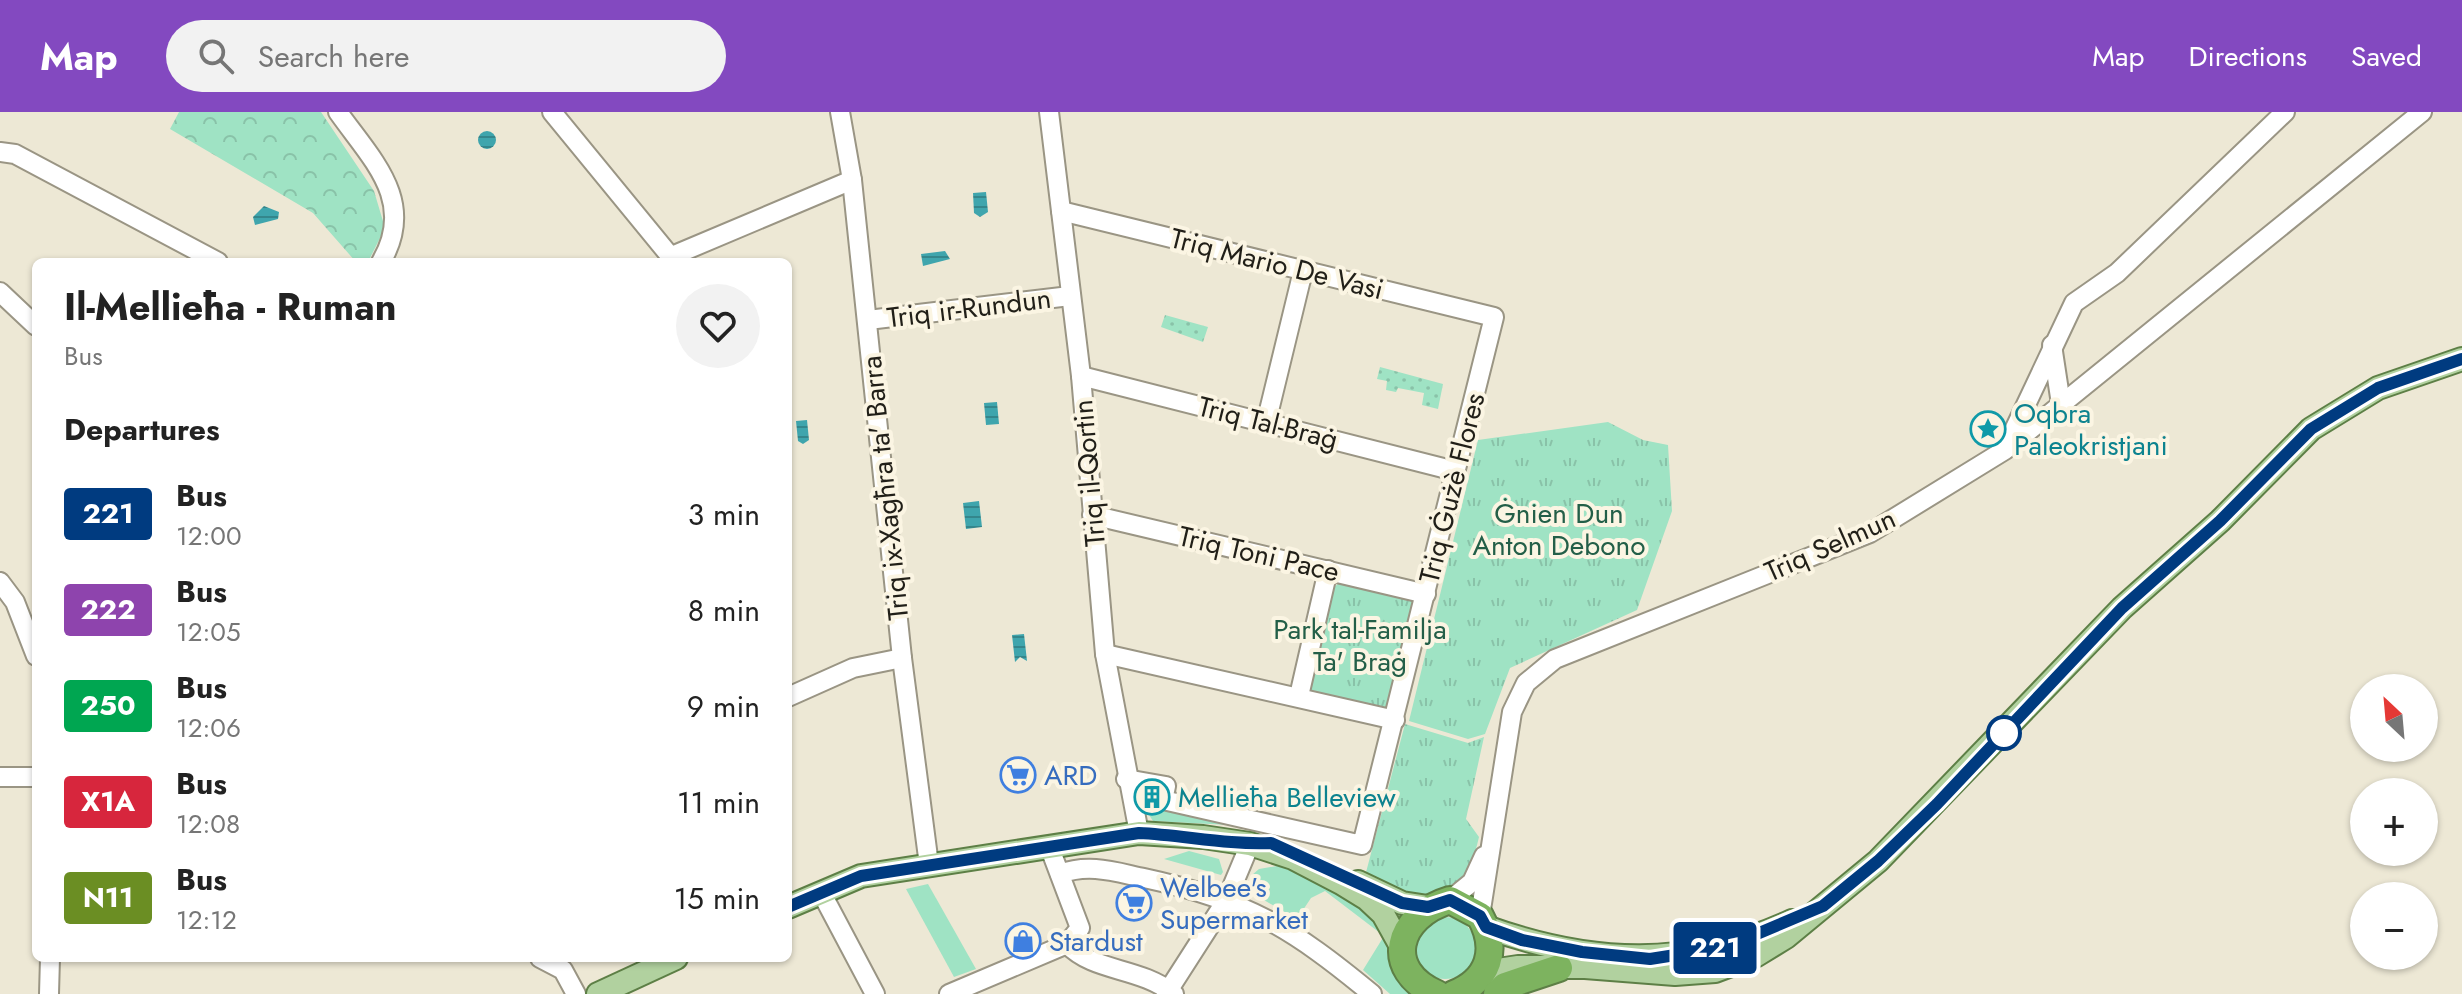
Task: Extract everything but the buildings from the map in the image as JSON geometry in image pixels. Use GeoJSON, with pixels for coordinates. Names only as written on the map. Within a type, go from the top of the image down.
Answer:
{"type":"FeatureCollection","features":[{"type":"Feature","properties":{"kind":"highway"},"geometry":{"type":"LineString","coordinates":[[1425,991],[1406,965],[1403,950],[1405,934],[1413,919],[1439,904],[1483,922],[1490,942],[1476,988],[1505,986],[1559,968]]}},
{"type":"Feature","properties":{"kind":"main road"},"geometry":{"type":"LineString","coordinates":[[1559,968],[1675,974],[1715,971],[1776,944],[1878,861],[1927,814],[2122,608],[2220,521],[2311,429],[2378,388],[2462,359]]}},
{"type":"Feature","properties":{"kind":"main road"},"geometry":{"type":"LineString","coordinates":[[792,905],[861,876],[1139,833],[1250,844],[1271,843],[1402,903],[1439,904]]}},
{"type":"Feature","properties":{"kind":"main road"},"geometry":{"type":"LineString","coordinates":[[1250,844],[1293,858],[1367,899],[1383,914],[1403,950]]}},
{"type":"Feature","properties":{"kind":"main road"},"geometry":{"type":"LineString","coordinates":[[1483,922],[1522,940],[1582,952],[1650,959],[1726,947],[1823,906]]}},
{"type":"Feature","properties":{"kind":"main road"},"geometry":{"type":"LineString","coordinates":[[598,994],[667,962]]}},
{"type":"Feature","properties":{"kind":"street"},"geometry":{"type":"LineString","coordinates":[[338,112],[382,173],[396,205],[394,230],[383,258]]}},
{"type":"Feature","properties":{"kind":"street"},"geometry":{"type":"LineString","coordinates":[[552,112],[673,258]]}},
{"type":"Feature","properties":{"kind":"street","name":"Triq ix-Xagħra ta' Barra"},"geometry":{"type":"LineString","coordinates":[[840,112],[852,180],[902,658],[929,865]]}},
{"type":"Feature","properties":{"kind":"street","name":"Triq il-Qortin"},"geometry":{"type":"LineString","coordinates":[[1049,112],[1081,376],[1105,654],[1126,779],[1139,833]]}},
{"type":"Feature","properties":{"kind":"street"},"geometry":{"type":"LineString","coordinates":[[2005,450],[2074,303],[2117,273],[2285,112]]}},
{"type":"Feature","properties":{"kind":"street","name":"Triq Selmun"},"geometry":{"type":"LineString","coordinates":[[1483,922],[1492,838],[1512,712],[1526,683],[1539,670],[1586,644],[1870,533],[2005,450],[2422,112]]}},
{"type":"Feature","properties":{"kind":"street"},"geometry":{"type":"LineString","coordinates":[[0,152],[15,154],[210,258]]}},
{"type":"Feature","properties":{"kind":"street"},"geometry":{"type":"LineString","coordinates":[[676,258],[852,180]]}},
{"type":"Feature","properties":{"kind":"street","name":"Triq Mario De Vasi"},"geometry":{"type":"LineString","coordinates":[[1061,211],[1494,317]]}},
{"type":"Feature","properties":{"kind":"street"},"geometry":{"type":"LineString","coordinates":[[1266,423],[1303,271]]}},
{"type":"Feature","properties":{"kind":"street"},"geometry":{"type":"LineString","coordinates":[[0,292],[32,322]]}},
{"type":"Feature","properties":{"kind":"street","name":"Triq ir-Rundun"},"geometry":{"type":"LineString","coordinates":[[868,320],[1070,296]]}},
{"type":"Feature","properties":{"kind":"street","name":"Triq Ġużè Flores"},"geometry":{"type":"LineString","coordinates":[[1126,779],[1166,786],[1163,800],[1362,845],[1494,317]]}},
{"type":"Feature","properties":{"kind":"street"},"geometry":{"type":"LineString","coordinates":[[2052,345],[2061,404]]}},
{"type":"Feature","properties":{"kind":"street","name":"Triq Tal-Braġ"},"geometry":{"type":"LineString","coordinates":[[1081,376],[1455,471]]}},
{"type":"Feature","properties":{"kind":"street","name":"Triq Toni Pace"},"geometry":{"type":"LineString","coordinates":[[1092,515],[1426,594]]}},
{"type":"Feature","properties":{"kind":"street"},"geometry":{"type":"LineString","coordinates":[[1299,696],[1328,570]]}},
{"type":"Feature","properties":{"kind":"street"},"geometry":{"type":"LineString","coordinates":[[0,582],[15,602],[32,646]]}},
{"type":"Feature","properties":{"kind":"street"},"geometry":{"type":"LineString","coordinates":[[1105,654],[1395,720]]}},
{"type":"Feature","properties":{"kind":"street"},"geometry":{"type":"LineString","coordinates":[[792,695],[853,668],[902,658]]}},
{"type":"Feature","properties":{"kind":"street"},"geometry":{"type":"LineString","coordinates":[[0,777],[32,777]]}},
{"type":"Feature","properties":{"kind":"street","name":"Triq Selmun"},"geometry":{"type":"LineString","coordinates":[[1439,904],[1472,882],[1492,838]]}},
{"type":"Feature","properties":{"kind":"street"},"geometry":{"type":"LineString","coordinates":[[1067,944],[1081,958],[1152,977],[1170,993],[1227,899],[1250,844]]}},
{"type":"Feature","properties":{"kind":"street"},"geometry":{"type":"LineString","coordinates":[[949,994],[1067,944],[1080,928],[1049,846]]}},
{"type":"Feature","properties":{"kind":"street"},"geometry":{"type":"LineString","coordinates":[[1060,874],[1093,867],[1227,899],[1275,921],[1372,994]]}},
{"type":"Feature","properties":{"kind":"street"},"geometry":{"type":"LineString","coordinates":[[821,892],[875,994]]}},
{"type":"Feature","properties":{"kind":"street"},"geometry":{"type":"LineString","coordinates":[[49,994],[50,962]]}},
{"type":"Feature","properties":{"kind":"street"},"geometry":{"type":"LineString","coordinates":[[548,962],[563,970],[576,994]]}},
{"type":"Feature","properties":{"kind":"green space"},"geometry":{"type":"Polygon","coordinates":[[[179,112],[321,112],[374,191],[385,228],[370,258],[352,258],[313,213],[170,129],[179,112]]]}},
{"type":"Feature","properties":{"kind":"green space"},"geometry":{"type":"Polygon","coordinates":[[[1165,315],[1208,327],[1203,342],[1161,327],[1165,315]]]}},
{"type":"Feature","properties":{"kind":"green space"},"geometry":{"type":"Polygon","coordinates":[[[1380,367],[1443,384],[1438,409],[1422,405],[1424,393],[1398,388],[1396,392],[1386,390],[1387,381],[1377,379],[1380,367]]]}},
{"type":"Feature","properties":{"kind":"green space","name":"Ġnien Dun Anton Debono"},"geometry":{"type":"Polygon","coordinates":[[[1608,422],[1643,440],[1668,445],[1672,511],[1637,610],[1510,668],[1485,734],[1468,739],[1409,721],[1478,440],[1608,422]]]}},
{"type":"Feature","properties":{"kind":"green space","name":"Park tal-Familja Ta' Braġ"},"geometry":{"type":"Polygon","coordinates":[[[1343,580],[1415,597],[1388,713],[1305,694],[1329,591],[1343,580]]]}},
{"type":"Feature","properties":{"kind":"green space"},"geometry":{"type":"Polygon","coordinates":[[[1405,724],[1468,743],[1484,737],[1466,819],[1479,837],[1472,862],[1451,890],[1437,895],[1404,893],[1364,880],[1405,724]]]}},
{"type":"Feature","properties":{"kind":"green space"},"geometry":{"type":"Polygon","coordinates":[[[1140,801],[1213,817],[1229,825],[1153,821],[1140,801]]]}},
{"type":"Feature","properties":{"kind":"green space"},"geometry":{"type":"Polygon","coordinates":[[[1189,851],[1219,859],[1221,875],[1164,859],[1189,851]]]}},
{"type":"Feature","properties":{"kind":"green space"},"geometry":{"type":"Polygon","coordinates":[[[1277,866],[1323,880],[1368,907],[1387,930],[1411,994],[1390,994],[1363,970],[1384,936],[1325,891],[1311,898],[1297,919],[1257,896],[1252,888],[1252,875],[1259,869],[1277,866]]]}},
{"type":"Feature","properties":{"kind":"green space"},"geometry":{"type":"Polygon","coordinates":[[[928,884],[976,969],[954,977],[906,889],[928,884]]]}},
{"type":"Feature","properties":{"kind":"green space"},"geometry":{"type":"Polygon","coordinates":[[[1445,917],[1467,926],[1476,948],[1467,970],[1445,979],[1423,970],[1414,948],[1423,926],[1445,917]]]}},
{"type":"Feature","properties":{"kind":"water"},"geometry":{"type":"Polygon","coordinates":[[[487,131],[496,140],[487,149],[478,140],[487,131]]]}},
{"type":"Feature","properties":{"kind":"water"},"geometry":{"type":"Polygon","coordinates":[[[986,192],[988,212],[980,217],[974,213],[973,193],[986,192]]]}},
{"type":"Feature","properties":{"kind":"water"},"geometry":{"type":"Polygon","coordinates":[[[264,206],[279,212],[278,219],[255,225],[253,217],[264,206]]]}},
{"type":"Feature","properties":{"kind":"water"},"geometry":{"type":"Polygon","coordinates":[[[945,251],[950,259],[923,266],[921,254],[945,251]]]}},
{"type":"Feature","properties":{"kind":"water"},"geometry":{"type":"Polygon","coordinates":[[[997,402],[999,424],[986,425],[984,403],[997,402]]]}},
{"type":"Feature","properties":{"kind":"water"},"geometry":{"type":"Polygon","coordinates":[[[807,420],[809,440],[803,444],[798,441],[796,421],[807,420]]]}},
{"type":"Feature","properties":{"kind":"water"},"geometry":{"type":"Polygon","coordinates":[[[979,501],[982,527],[966,529],[963,503],[979,501]]]}},
{"type":"Feature","properties":{"kind":"water"},"geometry":{"type":"Polygon","coordinates":[[[1024,634],[1027,661],[1020,657],[1015,662],[1012,635],[1024,634]]]}},
{"type":"Feature","properties":{"kind":"bus line","name":"221"},"geometry":{"type":"LineString","coordinates":[[792,905],[861,876],[1139,833],[1250,844],[1271,843],[1402,903],[1428,907],[1450,900],[1480,916],[1486,927],[1522,940],[1582,952],[1650,959],[1726,947],[1780,927],[1823,906],[1878,861],[2019,719],[2122,608],[2220,521],[2311,429],[2378,388],[2462,359]]}},
{"type":"Feature","properties":{"kind":"place","name":"Oqbra Paleokristjani"},"geometry":{"type":"Point","coordinates":[1988,429]}},
{"type":"Feature","properties":{"kind":"place","name":"ARD"},"geometry":{"type":"Point","coordinates":[1018,775]}},
{"type":"Feature","properties":{"kind":"place","name":"Mellieħa Belleview"},"geometry":{"type":"Point","coordinates":[1152,797]}},
{"type":"Feature","properties":{"kind":"place","name":"Welbee's Supermarket"},"geometry":{"type":"Point","coordinates":[1134,903]}},
{"type":"Feature","properties":{"kind":"place","name":"Stardust"},"geometry":{"type":"Point","coordinates":[1023,941]}}]}
